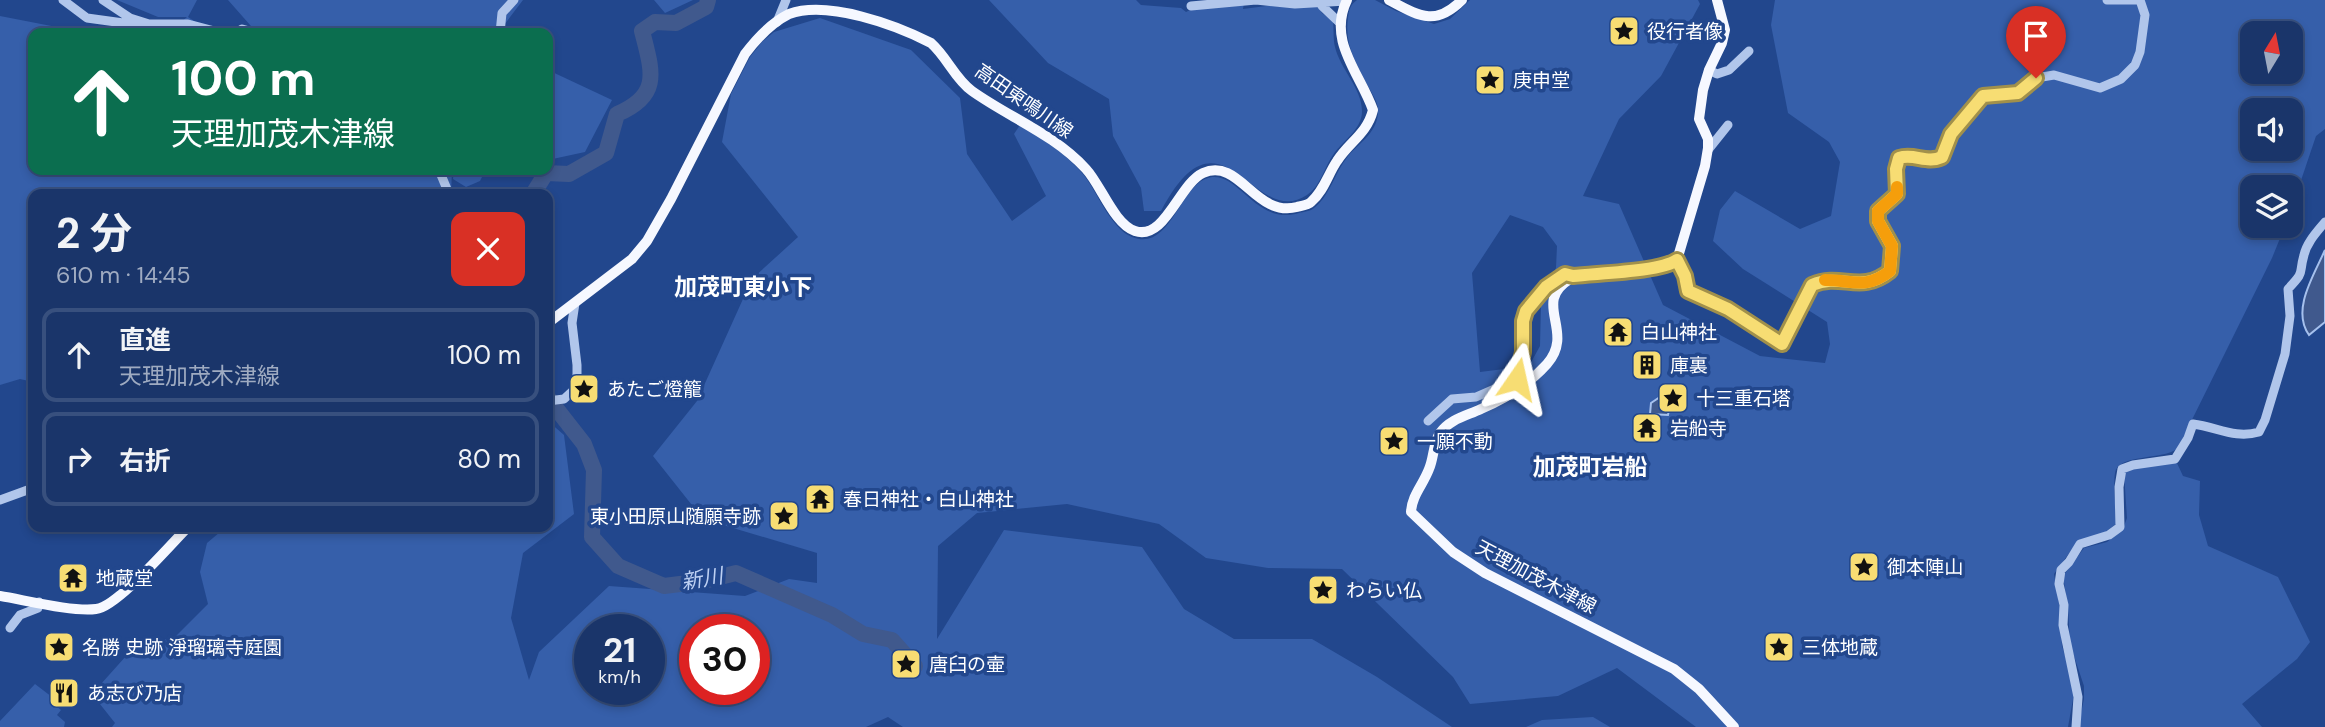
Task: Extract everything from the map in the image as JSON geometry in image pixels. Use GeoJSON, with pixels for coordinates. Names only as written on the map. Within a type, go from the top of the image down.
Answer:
{"type":"FeatureCollection","features":[{"type":"Feature","properties":{"kind":"main road","name":"高田東鳴川線"},"geometry":{"type":"LineString","coordinates":[[553,319],[632,259],[648,241],[745,54],[757,38],[790,13],[830,5],[931,43],[942,52],[972,91],[1030,124],[1074,157],[1088,171],[1122,221],[1134,231],[1145,232],[1157,228],[1186,186],[1195,177],[1207,172],[1226,172],[1239,180],[1258,199],[1281,209],[1310,203],[1343,152],[1364,132],[1370,123],[1373,110],[1346,58],[1341,38],[1341,24],[1347,0]]}},
{"type":"Feature","properties":{"kind":"main road"},"geometry":{"type":"LineString","coordinates":[[1388,0],[1434,18],[1447,14],[1462,0]]}},
{"type":"Feature","properties":{"kind":"main road"},"geometry":{"type":"LineString","coordinates":[[1573,276],[1671,265],[1677,260],[1708,150],[1708,139],[1699,119],[1703,90],[1725,30],[1717,0]]}},
{"type":"Feature","properties":{"kind":"main road","name":"天理加茂木津線"},"geometry":{"type":"LineString","coordinates":[[1573,276],[1560,286],[1554,298],[1553,312],[1559,341],[1555,355],[1540,372],[1507,396],[1454,420],[1439,434],[1430,467],[1412,499],[1411,512],[1453,552],[1485,573],[1674,669],[1699,689],[1734,727]]}},
{"type":"Feature","properties":{"kind":"main road"},"geometry":{"type":"LineString","coordinates":[[0,596],[83,609],[103,608],[120,596],[183,532]]}},
{"type":"Feature","properties":{"kind":"street"},"geometry":{"type":"LineString","coordinates":[[63,0],[76,12],[99,21],[188,24],[203,28]]}},
{"type":"Feature","properties":{"kind":"street"},"geometry":{"type":"LineString","coordinates":[[103,0],[130,18],[149,24]]}},
{"type":"Feature","properties":{"kind":"street"},"geometry":{"type":"LineString","coordinates":[[500,28],[502,13],[514,0]]}},
{"type":"Feature","properties":{"kind":"street"},"geometry":{"type":"LineString","coordinates":[[777,22],[786,0]]}},
{"type":"Feature","properties":{"kind":"street"},"geometry":{"type":"LineString","coordinates":[[1191,6],[1228,1],[1256,0],[1295,4],[1347,0]]}},
{"type":"Feature","properties":{"kind":"street"},"geometry":{"type":"LineString","coordinates":[[1322,0],[1322,6],[1341,24]]}},
{"type":"Feature","properties":{"kind":"street"},"geometry":{"type":"LineString","coordinates":[[1677,260],[1685,276],[1688,291],[1728,309],[1782,344],[1812,285],[1822,280],[1854,284],[1878,281],[1890,271],[1892,246],[1878,221],[1878,211],[1897,194],[1896,169],[1899,158],[1907,156],[1934,161],[1942,157],[1951,134],[1983,96],[2018,93],[2036,78],[2054,75],[2100,88],[2121,79],[2135,65],[2140,51],[2145,15],[2138,0],[2107,0]]}},
{"type":"Feature","properties":{"kind":"street"},"geometry":{"type":"LineString","coordinates":[[1709,70],[1717,74],[1729,71],[1749,51]]}},
{"type":"Feature","properties":{"kind":"street"},"geometry":{"type":"LineString","coordinates":[[1708,150],[1728,125]]}},
{"type":"Feature","properties":{"kind":"street"},"geometry":{"type":"LineString","coordinates":[[2076,727],[2078,696],[2063,625],[2064,605],[2059,584],[2061,570],[2080,544],[2109,535],[2120,527],[2119,487],[2122,470],[2133,465],[2175,459],[2193,424],[2208,426],[2232,435],[2259,432],[2286,354],[2290,316],[2288,289],[2302,274],[2304,254],[2312,237],[2325,222]]}},
{"type":"Feature","properties":{"kind":"street"},"geometry":{"type":"LineString","coordinates":[[1428,421],[1451,399],[1476,397],[1517,379],[1523,352],[1523,321],[1526,311],[1546,287],[1565,274],[1573,276]]}},
{"type":"Feature","properties":{"kind":"street"},"geometry":{"type":"LineString","coordinates":[[553,401],[560,400],[577,387],[572,323],[575,303]]}},
{"type":"Feature","properties":{"kind":"street"},"geometry":{"type":"LineString","coordinates":[[0,500],[28,490]]}},
{"type":"Feature","properties":{"kind":"street"},"geometry":{"type":"LineString","coordinates":[[10,628],[20,615],[38,608],[39,602]]}},
{"type":"Feature","properties":{"kind":"shaded area"},"geometry":{"type":"Polygon","coordinates":[[[117,0],[197,0],[188,17],[204,28],[175,28],[187,17],[158,17],[117,0]]]}},
{"type":"Feature","properties":{"kind":"shaded area"},"geometry":{"type":"Polygon","coordinates":[[[228,0],[523,0],[502,28],[253,28],[228,0]]]}},
{"type":"Feature","properties":{"kind":"shaded area"},"geometry":{"type":"Polygon","coordinates":[[[654,0],[693,0],[665,13],[654,0]]]}},
{"type":"Feature","properties":{"kind":"shaded area"},"geometry":{"type":"Polygon","coordinates":[[[989,0],[1136,0],[1141,5],[1181,8],[1186,12],[1244,3],[1243,9],[1274,5],[1317,5],[1322,13],[1333,21],[1335,47],[1358,94],[1361,118],[1307,195],[1288,201],[1270,196],[1220,164],[1202,165],[1183,178],[1161,211],[1144,211],[1141,188],[1113,136],[1109,99],[1048,63],[989,0]]]}},
{"type":"Feature","properties":{"kind":"shaded area"},"geometry":{"type":"Polygon","coordinates":[[[1357,0],[1375,0],[1396,11],[1434,24],[1450,19],[1470,0],[1698,0],[1700,4],[1661,76],[1619,119],[1583,196],[1619,204],[1663,305],[1760,356],[1825,363],[1830,344],[1827,322],[1743,269],[1713,241],[1720,210],[1735,191],[1800,229],[1831,216],[1840,162],[1829,142],[1788,113],[1771,25],[1775,0],[2325,0],[2325,129],[2316,136],[2303,175],[2240,175],[2240,238],[2280,238],[2272,258],[2178,448],[2162,455],[2124,462],[2118,467],[2114,479],[2116,524],[2104,533],[2078,541],[2054,574],[2062,646],[2075,688],[2068,727],[1696,727],[1617,668],[1558,696],[1470,704],[1453,677],[1342,569],[1268,568],[1206,558],[1159,524],[1067,504],[977,513],[938,546],[937,639],[1004,530],[1142,547],[1184,609],[1234,639],[1312,639],[1377,677],[1452,727],[903,727],[888,717],[866,727],[112,727],[115,723],[92,694],[135,646],[175,637],[208,604],[200,572],[207,543],[220,532],[550,532],[523,553],[511,618],[529,680],[539,652],[574,619],[574,705],[665,705],[665,614],[579,614],[609,586],[745,596],[789,579],[817,583],[817,553],[703,519],[653,456],[697,401],[752,279],[798,237],[722,142],[731,94],[750,57],[762,42],[774,32],[820,18],[911,50],[960,98],[967,154],[1012,221],[1046,196],[1014,134],[1020,125],[1077,167],[1117,226],[1132,237],[1145,239],[1155,236],[1165,228],[1196,185],[1205,179],[1216,177],[1227,180],[1258,205],[1283,215],[1309,211],[1319,203],[1350,153],[1370,133],[1377,120],[1377,103],[1350,46],[1347,28],[1349,13],[1357,0]],[[1510,215],[1472,273],[1480,372],[1529,366],[1540,346],[1541,303],[1556,268],[1557,246],[1543,227],[1510,215]]]}},
{"type":"Feature","properties":{"kind":"shaded area"},"geometry":{"type":"Polygon","coordinates":[[[0,16],[62,28],[28,28],[28,175],[452,175],[451,189],[28,189],[28,381],[20,379],[0,385],[0,16]]]}},
{"type":"Feature","properties":{"kind":"shaded area"},"geometry":{"type":"Polygon","coordinates":[[[553,72],[612,100],[585,152],[553,159],[553,72]]]}},
{"type":"Feature","properties":{"kind":"shaded area"},"geometry":{"type":"Polygon","coordinates":[[[453,175],[483,175],[480,181],[466,187],[453,179],[453,175]]]}},
{"type":"Feature","properties":{"kind":"shaded area"},"geometry":{"type":"Polygon","coordinates":[[[2325,250],[2325,322],[2309,335],[2302,315],[2303,304],[2310,281],[2325,250]]]}},
{"type":"Feature","properties":{"kind":"shaded area"},"geometry":{"type":"Polygon","coordinates":[[[1663,395],[1668,398],[1670,405],[1668,415],[1650,414],[1651,403],[1663,395]]]}},
{"type":"Feature","properties":{"kind":"shaded area"},"geometry":{"type":"Polygon","coordinates":[[[553,425],[564,435],[574,514],[553,530],[553,425]]]}},
{"type":"Feature","properties":{"kind":"shaded area"},"geometry":{"type":"Polygon","coordinates":[[[2176,461],[2183,476],[2200,481],[2199,515],[2208,546],[2278,577],[2310,642],[2297,659],[2242,704],[2262,727],[2078,727],[2084,686],[2070,644],[2063,576],[2084,548],[2107,542],[2123,529],[2127,518],[2124,473],[2130,469],[2176,461]]]}},
{"type":"Feature","properties":{"kind":"shaded area"},"geometry":{"type":"Polygon","coordinates":[[[35,684],[52,697],[50,701],[61,710],[57,715],[65,722],[64,727],[0,727],[0,721],[35,684]]]}},
{"type":"Feature","properties":{"kind":"shaded area"},"geometry":{"type":"Polygon","coordinates":[[[1593,717],[1610,727],[1526,727],[1542,720],[1593,717]]]}},
{"type":"Feature","properties":{"kind":"waterway","name":"新川"},"geometry":{"type":"LineString","coordinates":[[553,173],[569,174],[606,153],[617,114],[631,107],[647,90],[650,80],[649,58],[642,31],[655,22],[676,23],[706,7],[708,0]]}},
{"type":"Feature","properties":{"kind":"waterway","name":"新川"},"geometry":{"type":"LineString","coordinates":[[536,189],[545,175]]}},
{"type":"Feature","properties":{"kind":"waterway","name":"新川"},"geometry":{"type":"LineString","coordinates":[[553,404],[584,444],[594,470],[592,537],[618,566],[664,586],[704,581],[736,573],[832,615],[863,634],[892,640],[915,666]]}},
{"type":"Feature","properties":{"kind":"slow traffic"},"geometry":{"type":"LineString","coordinates":[[1825,280],[1854,284],[1878,281],[1890,271],[1892,246],[1884,236],[1878,221],[1878,211],[1897,194],[1897,187]]}},
{"type":"Feature","properties":{"kind":"place","name":"役行者像"},"geometry":{"type":"Point","coordinates":[1624,31]}},
{"type":"Feature","properties":{"kind":"place","name":"庚申堂"},"geometry":{"type":"Point","coordinates":[1490,80]}},
{"type":"Feature","properties":{"kind":"place","name":"白山神社"},"geometry":{"type":"Point","coordinates":[1618,332]}},
{"type":"Feature","properties":{"kind":"place","name":"庫裏"},"geometry":{"type":"Point","coordinates":[1647,365]}},
{"type":"Feature","properties":{"kind":"place","name":"あたご燈籠"},"geometry":{"type":"Point","coordinates":[584,389]}},
{"type":"Feature","properties":{"kind":"place","name":"十三重石塔"},"geometry":{"type":"Point","coordinates":[1673,398]}},
{"type":"Feature","properties":{"kind":"place","name":"岩船寺"},"geometry":{"type":"Point","coordinates":[1647,428]}},
{"type":"Feature","properties":{"kind":"place","name":"一願不動"},"geometry":{"type":"Point","coordinates":[1394,441]}},
{"type":"Feature","properties":{"kind":"place","name":"春日神社・白山神社"},"geometry":{"type":"Point","coordinates":[820,499]}},
{"type":"Feature","properties":{"kind":"place","name":"東小田原山随願寺跡"},"geometry":{"type":"Point","coordinates":[784,516]}},
{"type":"Feature","properties":{"kind":"place","name":"御本陣山"},"geometry":{"type":"Point","coordinates":[1864,567]}},
{"type":"Feature","properties":{"kind":"place","name":"地蔵堂"},"geometry":{"type":"Point","coordinates":[73,578]}},
{"type":"Feature","properties":{"kind":"place","name":"わらい仏"},"geometry":{"type":"Point","coordinates":[1323,590]}},
{"type":"Feature","properties":{"kind":"place","name":"名勝 史跡 淨瑠璃寺庭園"},"geometry":{"type":"Point","coordinates":[59,647]}},
{"type":"Feature","properties":{"kind":"place","name":"三体地蔵"},"geometry":{"type":"Point","coordinates":[1779,647]}},
{"type":"Feature","properties":{"kind":"place","name":"唐臼の壷"},"geometry":{"type":"Point","coordinates":[906,664]}},
{"type":"Feature","properties":{"kind":"place","name":"あ志び乃店"},"geometry":{"type":"Point","coordinates":[64,693]}},
{"type":"Feature","properties":{"kind":"district","name":"加茂町東小下"},"geometry":{"type":"Point","coordinates":[743,287]}},
{"type":"Feature","properties":{"kind":"district","name":"加茂町岩船"},"geometry":{"type":"Point","coordinates":[1590,467]}},
{"type":"Feature","properties":{"kind":"route"},"geometry":{"type":"LineString","coordinates":[[1517,379],[1522,362],[1523,321],[1526,311],[1546,287],[1565,274],[1573,276],[1640,269],[1671,265],[1677,260],[1685,276],[1688,291],[1728,309],[1782,344],[1812,285],[1822,280],[1854,284],[1878,281],[1890,271],[1892,246],[1884,236],[1878,221],[1878,211],[1897,194],[1896,169],[1899,158],[1907,156],[1934,161],[1942,157],[1951,134],[1983,96],[2018,93],[2036,78]]}}]}
